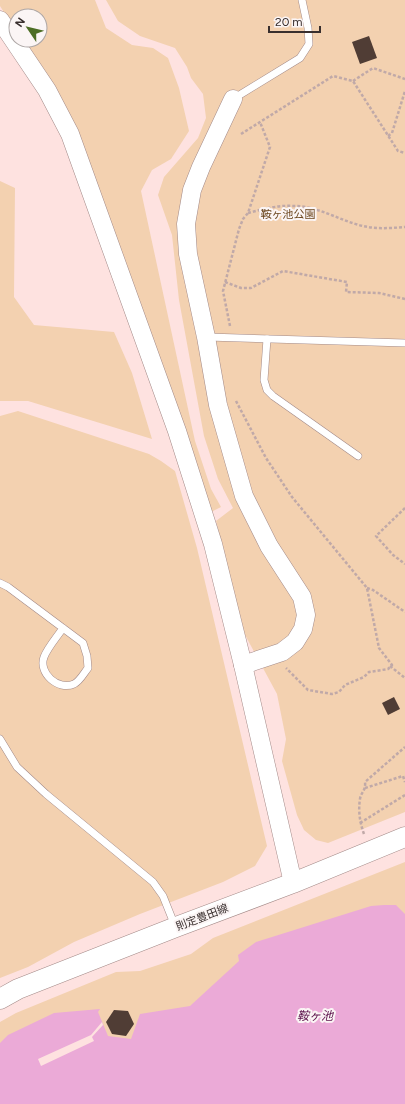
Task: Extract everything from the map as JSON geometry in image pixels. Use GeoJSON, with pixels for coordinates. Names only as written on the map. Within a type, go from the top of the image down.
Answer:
{"type":"FeatureCollection","features":[{"type":"Feature","properties":{"kind":"main road","name":"則定豊田線"},"geometry":{"type":"LineString","coordinates":[[0,999],[18,989],[293,883],[405,837]]}},
{"type":"Feature","properties":{"kind":"street"},"geometry":{"type":"LineString","coordinates":[[0,20],[47,90],[70,134],[177,431],[213,544],[243,665],[293,883]]}},
{"type":"Feature","properties":{"kind":"street"},"geometry":{"type":"LineString","coordinates":[[233,99],[201,167],[192,190],[186,224],[188,254],[206,337],[218,405],[244,496],[269,546],[302,597],[306,615],[304,629],[295,642],[282,652],[243,665]]}},
{"type":"Feature","properties":{"kind":"lane"},"geometry":{"type":"LineString","coordinates":[[233,99],[300,58],[309,44],[308,28],[302,0]]}},
{"type":"Feature","properties":{"kind":"lane"},"geometry":{"type":"LineString","coordinates":[[206,337],[405,343]]}},
{"type":"Feature","properties":{"kind":"lane"},"geometry":{"type":"LineString","coordinates":[[267,339],[264,380],[267,390],[273,396],[358,456]]}},
{"type":"Feature","properties":{"kind":"lane"},"geometry":{"type":"LineString","coordinates":[[0,583],[8,587],[63,628],[83,644],[87,656],[88,668],[74,684],[65,686],[48,678],[43,668],[44,657],[63,628]]}},
{"type":"Feature","properties":{"kind":"lane"},"geometry":{"type":"LineString","coordinates":[[0,739],[17,767],[46,794],[153,882],[163,896],[176,927]]}},
{"type":"Feature","properties":{"kind":"path"},"geometry":{"type":"LineString","coordinates":[[353,81],[373,68],[405,79]]}},
{"type":"Feature","properties":{"kind":"path"},"geometry":{"type":"LineString","coordinates":[[241,134],[333,76],[353,81],[398,151],[405,153]]}},
{"type":"Feature","properties":{"kind":"path"},"geometry":{"type":"LineString","coordinates":[[388,136],[392,133],[405,91]]}},
{"type":"Feature","properties":{"kind":"path"},"geometry":{"type":"LineString","coordinates":[[232,338],[223,291],[239,230],[243,219],[248,213],[270,146],[260,122]]}},
{"type":"Feature","properties":{"kind":"path"},"geometry":{"type":"LineString","coordinates":[[248,213],[267,207],[295,206],[308,208],[368,227],[405,227]]}},
{"type":"Feature","properties":{"kind":"path"},"geometry":{"type":"LineString","coordinates":[[225,282],[240,288],[251,288],[283,271],[314,278],[347,282],[346,292],[380,293],[405,299]]}},
{"type":"Feature","properties":{"kind":"path"},"geometry":{"type":"LineString","coordinates":[[233,394],[266,458],[292,496],[367,588],[379,648],[392,665],[390,666],[405,678]]}},
{"type":"Feature","properties":{"kind":"path"},"geometry":{"type":"LineString","coordinates":[[405,508],[376,536],[393,555],[405,564]]}},
{"type":"Feature","properties":{"kind":"path"},"geometry":{"type":"LineString","coordinates":[[367,588],[373,590],[405,612]]}},
{"type":"Feature","properties":{"kind":"path"},"geometry":{"type":"LineString","coordinates":[[286,668],[308,690],[332,694],[339,692],[345,685],[364,677],[368,672],[388,669],[390,666]]}},
{"type":"Feature","properties":{"kind":"path"},"geometry":{"type":"LineString","coordinates":[[364,836],[360,823],[359,809],[360,798],[365,788],[364,782],[405,747]]}},
{"type":"Feature","properties":{"kind":"path"},"geometry":{"type":"LineString","coordinates":[[365,788],[403,776],[405,782]]}},
{"type":"Feature","properties":{"kind":"path"},"geometry":{"type":"LineString","coordinates":[[360,823],[405,796]]}},
{"type":"Feature","properties":{"kind":"green space"},"geometry":{"type":"Polygon","coordinates":[[[0,0],[95,0],[106,28],[132,45],[153,48],[168,58],[179,88],[189,131],[171,159],[152,170],[141,191],[195,441],[211,489],[221,507],[211,512],[93,181],[26,48],[48,48],[48,8],[8,8],[8,18],[0,6],[0,0]]]}},
{"type":"Feature","properties":{"kind":"green space","name":"鞍ヶ池公園"},"geometry":{"type":"Polygon","coordinates":[[[106,0],[405,0],[405,812],[328,843],[316,840],[304,830],[297,815],[282,761],[286,739],[277,694],[244,633],[216,521],[233,508],[218,479],[204,436],[179,300],[172,235],[158,195],[164,177],[198,138],[206,118],[203,94],[191,78],[187,67],[175,48],[140,36],[118,21],[106,0]]]}},
{"type":"Feature","properties":{"kind":"green space"},"geometry":{"type":"Polygon","coordinates":[[[0,181],[15,188],[14,297],[34,325],[114,332],[132,373],[152,439],[28,401],[0,401],[0,181]]]}},
{"type":"Feature","properties":{"kind":"green space"},"geometry":{"type":"Polygon","coordinates":[[[18,411],[149,454],[175,471],[197,548],[267,846],[255,866],[223,882],[140,914],[74,942],[28,967],[0,978],[0,416],[18,411]]]}},
{"type":"Feature","properties":{"kind":"green space","name":"鞍ヶ池"},"geometry":{"type":"Polygon","coordinates":[[[405,862],[405,1104],[0,1104],[0,1022],[16,1013],[116,972],[140,971],[191,954],[213,938],[405,862]]]}},
{"type":"Feature","properties":{"kind":"water","name":"鞍ヶ池"},"geometry":{"type":"Polygon","coordinates":[[[396,905],[405,914],[405,1104],[0,1104],[0,1043],[8,1035],[54,1013],[100,1009],[98,1012],[108,1036],[131,1039],[140,1014],[190,1006],[239,961],[238,955],[256,942],[371,906],[396,905]]]}},
{"type":"Feature","properties":{"kind":"pier"},"geometry":{"type":"Polygon","coordinates":[[[102,1022],[103,1025],[92,1037],[94,1041],[41,1066],[38,1059],[91,1035],[102,1022]]]}},
{"type":"Feature","properties":{"kind":"building"},"geometry":{"type":"Polygon","coordinates":[[[369,36],[377,58],[360,64],[352,42],[369,36]]]}},
{"type":"Feature","properties":{"kind":"building"},"geometry":{"type":"Polygon","coordinates":[[[394,697],[400,709],[388,715],[382,703],[394,697]]]}},
{"type":"Feature","properties":{"kind":"building"},"geometry":{"type":"Polygon","coordinates":[[[114,1010],[128,1011],[134,1024],[126,1036],[112,1034],[106,1022],[114,1010]]]}}]}
